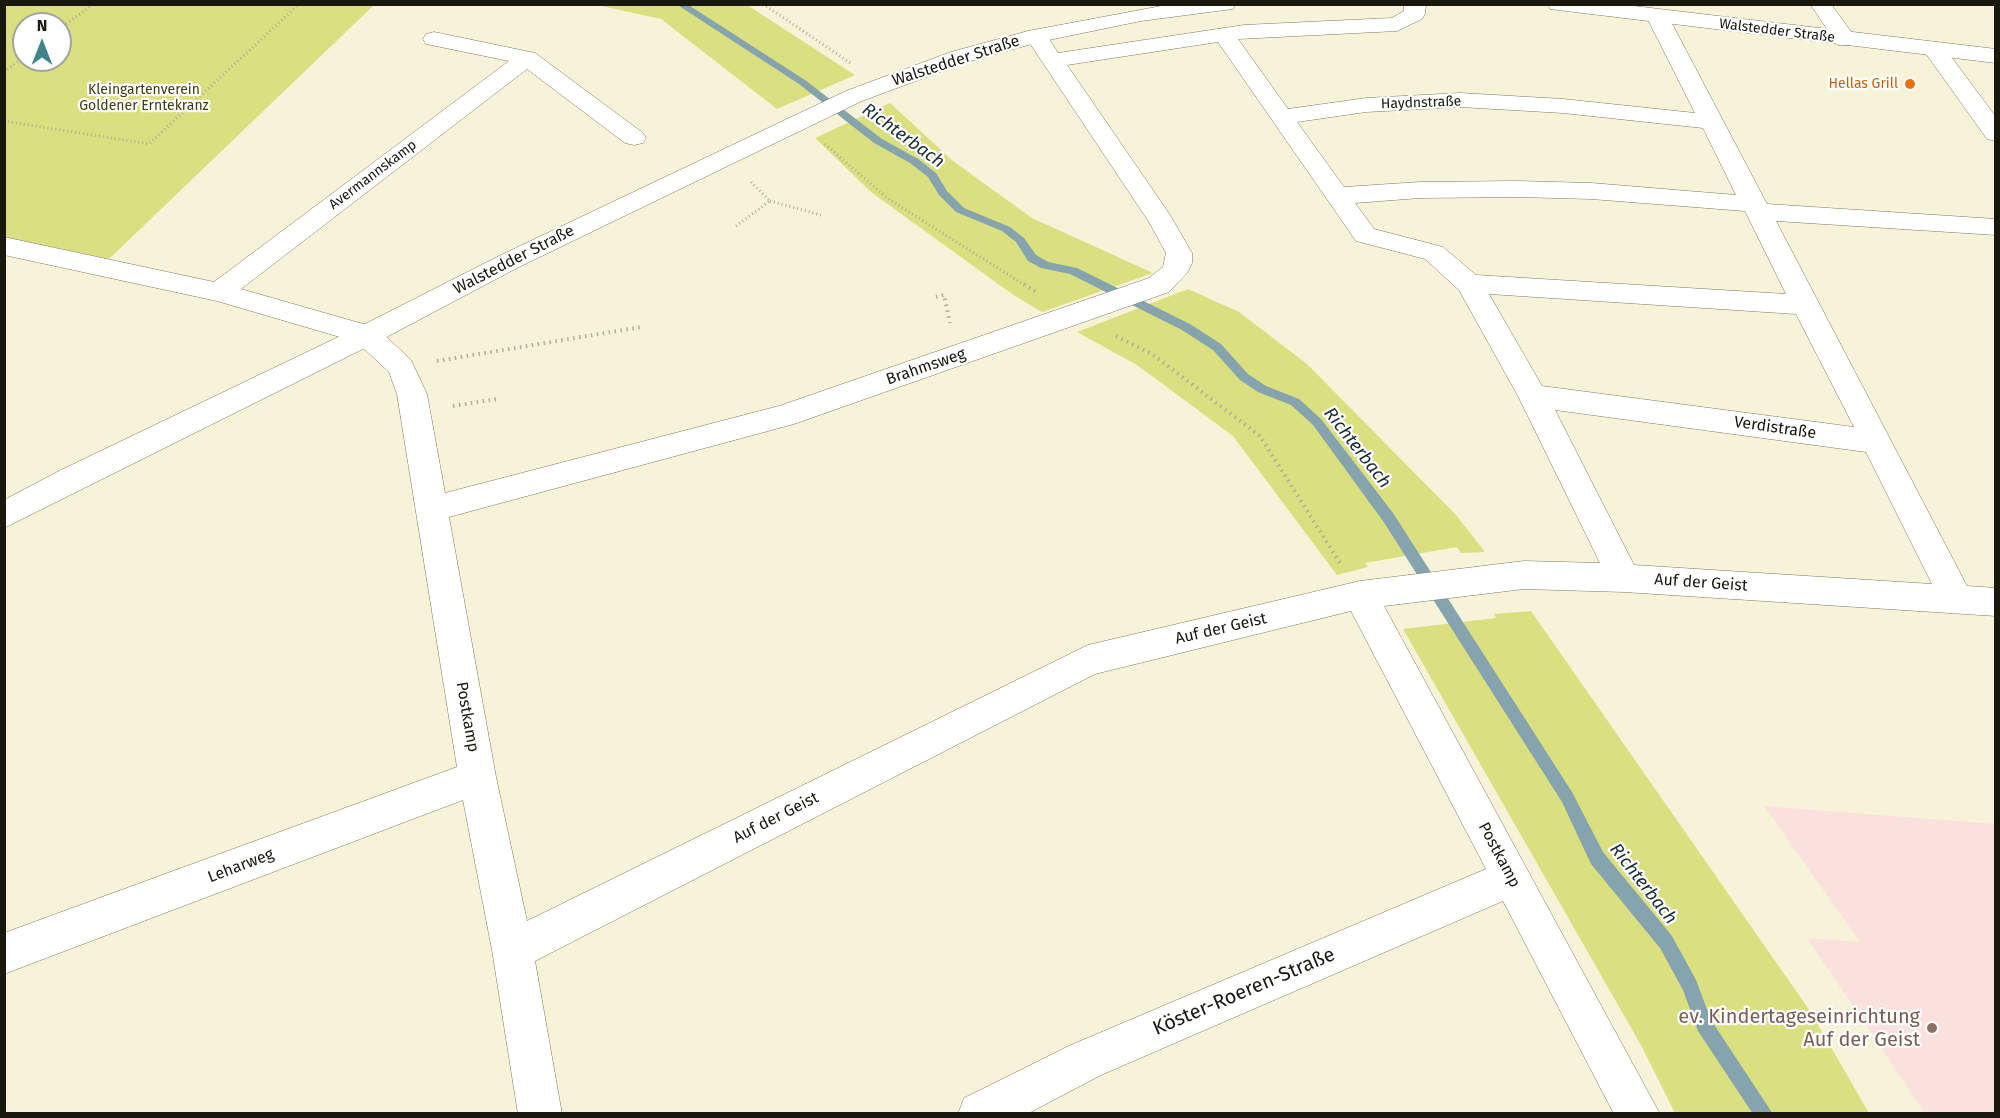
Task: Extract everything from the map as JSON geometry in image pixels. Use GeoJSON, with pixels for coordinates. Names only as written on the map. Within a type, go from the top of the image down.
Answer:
{"type":"FeatureCollection","features":[{"type":"Feature","properties":{"kind":"street","name":"Walstedder Straße"},"geometry":{"type":"LineString","coordinates":[[4,515],[82,474],[367,335],[510,261],[854,96],[959,57],[1036,36],[1141,15],[1225,4]]}},
{"type":"Feature","properties":{"kind":"street"},"geometry":{"type":"LineString","coordinates":[[1054,60],[1224,35],[1397,24],[1414,14],[1415,4]]}},
{"type":"Feature","properties":{"kind":"street","name":"Walstedder Straße"},"geometry":{"type":"LineString","coordinates":[[1558,4],[1935,51],[1995,56]]}},
{"type":"Feature","properties":{"kind":"street"},"geometry":{"type":"LineString","coordinates":[[1820,4],[1846,40]]}},
{"type":"Feature","properties":{"kind":"street"},"geometry":{"type":"LineString","coordinates":[[1658,16],[1804,305],[1957,599]]}},
{"type":"Feature","properties":{"kind":"street"},"geometry":{"type":"LineString","coordinates":[[1224,35],[1365,235],[1434,254],[1469,284],[1533,396],[1624,578]]}},
{"type":"Feature","properties":{"kind":"street","name":"Walstedder Straße"},"geometry":{"type":"LineString","coordinates":[[1036,36],[1054,60]]}},
{"type":"Feature","properties":{"kind":"street"},"geometry":{"type":"LineString","coordinates":[[434,39],[527,58],[634,138]]}},
{"type":"Feature","properties":{"kind":"street"},"geometry":{"type":"LineString","coordinates":[[1935,51],[1995,134]]}},
{"type":"Feature","properties":{"kind":"street","name":"Avermannskamp"},"geometry":{"type":"LineString","coordinates":[[219,292],[527,58]]}},
{"type":"Feature","properties":{"kind":"street","name":"Brahmsweg"},"geometry":{"type":"LineString","coordinates":[[430,509],[783,416],[1083,314],[1160,285],[1173,273],[1179,263],[1179,253],[1161,220],[1054,60]]}},
{"type":"Feature","properties":{"kind":"street","name":"Haydnstraße"},"geometry":{"type":"LineString","coordinates":[[1280,117],[1366,105],[1460,100],[1563,106],[1712,122]]}},
{"type":"Feature","properties":{"kind":"street"},"geometry":{"type":"LineString","coordinates":[[1336,196],[1420,190],[1591,191],[1755,208],[1995,227]]}},
{"type":"Feature","properties":{"kind":"street"},"geometry":{"type":"LineString","coordinates":[[4,246],[219,292],[367,335]]}},
{"type":"Feature","properties":{"kind":"street"},"geometry":{"type":"LineString","coordinates":[[1469,284],[1804,305]]}},
{"type":"Feature","properties":{"kind":"street","name":"Postkamp"},"geometry":{"type":"LineString","coordinates":[[367,335],[401,367],[412,394],[477,777],[513,950],[540,1113]]}},
{"type":"Feature","properties":{"kind":"street","name":"Verdistraße"},"geometry":{"type":"LineString","coordinates":[[1533,396],[1876,442]]}},
{"type":"Feature","properties":{"kind":"street","name":"Auf der Geist"},"geometry":{"type":"LineString","coordinates":[[513,950],[1088,660],[1373,594],[1474,579],[1524,575],[1624,578],[1995,602]]}},
{"type":"Feature","properties":{"kind":"street","name":"Postkamp"},"geometry":{"type":"LineString","coordinates":[[1373,594],[1511,878],[1638,1113]]}},
{"type":"Feature","properties":{"kind":"street","name":"Leharweg"},"geometry":{"type":"LineString","coordinates":[[4,954],[477,777]]}},
{"type":"Feature","properties":{"kind":"street","name":"Köster-Roeren-Straße"},"geometry":{"type":"LineString","coordinates":[[980,1113],[1086,1060],[1511,878]]}},
{"type":"Feature","properties":{"kind":"path"},"geometry":{"type":"LineString","coordinates":[[72,20],[93,4]]}},
{"type":"Feature","properties":{"kind":"path"},"geometry":{"type":"LineString","coordinates":[[4,121],[149,144],[299,4]]}},
{"type":"Feature","properties":{"kind":"path"},"geometry":{"type":"LineString","coordinates":[[763,4],[883,84]]}},
{"type":"Feature","properties":{"kind":"path"},"geometry":{"type":"LineString","coordinates":[[806,119],[887,198],[1152,354],[1260,436],[1373,594]]}},
{"type":"Feature","properties":{"kind":"path"},"geometry":{"type":"LineString","coordinates":[[726,156],[770,201],[821,214]]}},
{"type":"Feature","properties":{"kind":"path"},"geometry":{"type":"LineString","coordinates":[[736,226],[770,201]]}},
{"type":"Feature","properties":{"kind":"path"},"geometry":{"type":"LineString","coordinates":[[401,367],[641,327]]}},
{"type":"Feature","properties":{"kind":"shaded area","name":"ev. Kindertageseinrichtung Auf der Geist"},"geometry":{"type":"Polygon","coordinates":[[[1764,806],[1995,824],[1995,1113],[1925,1113],[1807,938],[1860,942],[1764,806]]]}},
{"type":"Feature","properties":{"kind":"green space","name":"Kleingartenverein Goldener Erntekranz"},"geometry":{"type":"Polygon","coordinates":[[[4,5],[374,5],[109,259],[5,237],[4,5]]]}},
{"type":"Feature","properties":{"kind":"green space"},"geometry":{"type":"Polygon","coordinates":[[[597,5],[747,5],[855,75],[777,109],[661,19],[597,5]]]}},
{"type":"Feature","properties":{"kind":"green space"},"geometry":{"type":"Polygon","coordinates":[[[890,103],[953,161],[1032,218],[1153,273],[1042,312],[1012,294],[871,192],[815,138],[890,103]]]}},
{"type":"Feature","properties":{"kind":"green space"},"geometry":{"type":"Polygon","coordinates":[[[1188,289],[1239,312],[1307,364],[1456,515],[1485,552],[1461,553],[1457,547],[1365,563],[1368,567],[1337,575],[1233,436],[1137,365],[1077,332],[1188,289]]]}},
{"type":"Feature","properties":{"kind":"green space"},"geometry":{"type":"Polygon","coordinates":[[[1531,611],[1810,1011],[1869,1113],[1675,1113],[1642,1047],[1403,629],[1496,618],[1494,614],[1531,611]]]}},
{"type":"Feature","properties":{"kind":"waterway","name":"Richterbach"},"geometry":{"type":"LineString","coordinates":[[680,4],[802,82],[878,141],[914,161],[932,175],[943,193],[960,210],[1006,229],[1020,240],[1032,258],[1045,265],[1073,271],[1186,327],[1217,347],[1244,377],[1262,389],[1295,402],[1317,422],[1388,517],[1567,797],[1597,858],[1666,942],[1690,986],[1704,1025],[1764,1114]]}},
{"type":"Feature","properties":{"kind":"place","name":"Hellas Grill"},"geometry":{"type":"Point","coordinates":[1910,84]}},
{"type":"Feature","properties":{"kind":"place","name":"ev. Kindertageseinrichtung Auf der Geist"},"geometry":{"type":"Point","coordinates":[1932,1028]}}]}
